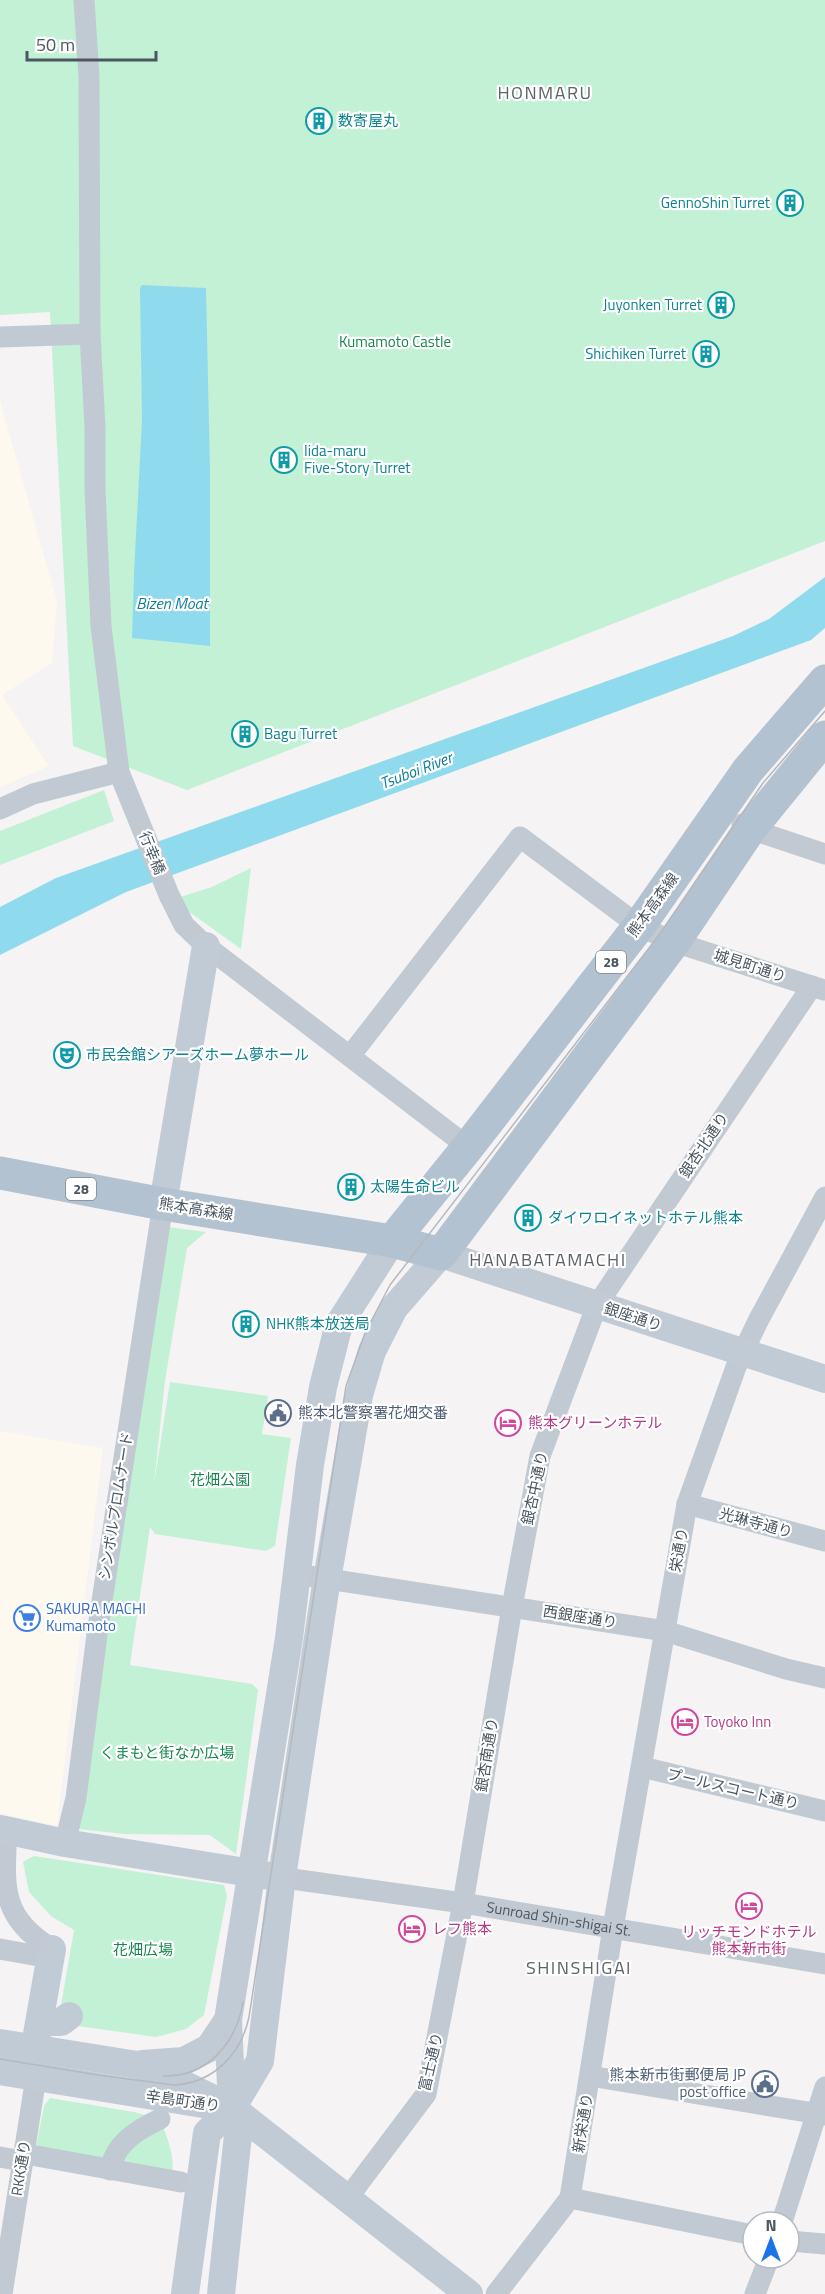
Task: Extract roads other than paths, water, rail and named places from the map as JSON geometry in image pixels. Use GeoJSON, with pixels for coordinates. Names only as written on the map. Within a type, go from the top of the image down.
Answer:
{"type":"FeatureCollection","features":[{"type":"Feature","properties":{"kind":"main road","name":"熊本高森線"},"geometry":{"type":"LineString","coordinates":[[392,1241],[468,1148],[639,926],[748,770],[825,681]]}},
{"type":"Feature","properties":{"kind":"main road","name":"28"},"geometry":{"type":"LineString","coordinates":[[441,1254],[674,942],[750,829],[825,737]]}},
{"type":"Feature","properties":{"kind":"main road","name":"熊本高森線"},"geometry":{"type":"LineString","coordinates":[[0,1173],[163,1204],[392,1241],[441,1254]]}},
{"type":"Feature","properties":{"kind":"street","name":"行幸橋"},"geometry":{"type":"LineString","coordinates":[[84,0],[89,77],[90,334],[101,626],[119,772],[169,895],[184,925],[206,946],[468,1148]]}},
{"type":"Feature","properties":{"kind":"street"},"geometry":{"type":"LineString","coordinates":[[0,337],[90,334]]}},
{"type":"Feature","properties":{"kind":"street"},"geometry":{"type":"LineString","coordinates":[[0,809],[33,794],[119,772]]}},
{"type":"Feature","properties":{"kind":"street"},"geometry":{"type":"LineString","coordinates":[[721,811],[750,829],[825,854]]}},
{"type":"Feature","properties":{"kind":"street","name":"城見町通り"},"geometry":{"type":"LineString","coordinates":[[350,1056],[520,837],[639,926],[674,942],[818,988]]}},
{"type":"Feature","properties":{"kind":"street"},"geometry":{"type":"LineString","coordinates":[[163,1204],[206,946]]}},
{"type":"Feature","properties":{"kind":"street","name":"銀杏北通り"},"geometry":{"type":"LineString","coordinates":[[597,1305],[818,988]]}},
{"type":"Feature","properties":{"kind":"street","name":"栄通り"},"geometry":{"type":"LineString","coordinates":[[613,1928],[687,1504],[743,1353],[817,1231],[825,1197]]}},
{"type":"Feature","properties":{"kind":"street","name":"シンボルプロムナード"},"geometry":{"type":"LineString","coordinates":[[65,1843],[76,1798],[98,1627],[163,1204]]}},
{"type":"Feature","properties":{"kind":"street"},"geometry":{"type":"LineString","coordinates":[[221,2294],[238,2135],[232,2108],[228,2020],[288,1638],[323,1387],[339,1324],[392,1241]]}},
{"type":"Feature","properties":{"kind":"street"},"geometry":{"type":"LineString","coordinates":[[185,2294],[207,2133],[232,2108],[260,2061],[329,1579],[359,1395],[372,1351],[394,1308],[441,1254]]}},
{"type":"Feature","properties":{"kind":"street","name":"銀座通り"},"geometry":{"type":"LineString","coordinates":[[441,1254],[825,1379]]}},
{"type":"Feature","properties":{"kind":"street","name":"銀杏中通り"},"geometry":{"type":"LineString","coordinates":[[512,1607],[540,1456],[597,1305]]}},
{"type":"Feature","properties":{"kind":"street","name":"光琳寺通り"},"geometry":{"type":"LineString","coordinates":[[687,1504],[825,1541]]}},
{"type":"Feature","properties":{"kind":"street","name":"西銀座通り"},"geometry":{"type":"LineString","coordinates":[[296,1574],[664,1631],[825,1678]]}},
{"type":"Feature","properties":{"kind":"street","name":"銀杏南通り"},"geometry":{"type":"LineString","coordinates":[[463,1903],[512,1607]]}},
{"type":"Feature","properties":{"kind":"street","name":"プールスコート通り"},"geometry":{"type":"LineString","coordinates":[[642,1767],[825,1811]]}},
{"type":"Feature","properties":{"kind":"street"},"geometry":{"type":"LineString","coordinates":[[51,1954],[32,1938],[7,1905],[3,1830],[65,1843],[287,1878]]}},
{"type":"Feature","properties":{"kind":"street","name":"Sunroad Shin-shigai St."},"geometry":{"type":"LineString","coordinates":[[287,1878],[463,1903],[825,1964]]}},
{"type":"Feature","properties":{"kind":"street","name":"富士通り"},"geometry":{"type":"LineString","coordinates":[[347,2199],[426,2094],[463,1903]]}},
{"type":"Feature","properties":{"kind":"street","name":"新栄通り"},"geometry":{"type":"LineString","coordinates":[[496,2294],[570,2198],[613,1928]]}},
{"type":"Feature","properties":{"kind":"street"},"geometry":{"type":"LineString","coordinates":[[0,1949],[51,1954]]}},
{"type":"Feature","properties":{"kind":"street"},"geometry":{"type":"LineString","coordinates":[[36,2077],[33,2057],[51,1954]]}},
{"type":"Feature","properties":{"kind":"street"},"geometry":{"type":"LineString","coordinates":[[37,2035],[69,2016]]}},
{"type":"Feature","properties":{"kind":"street"},"geometry":{"type":"LineString","coordinates":[[137,2065],[184,2061],[209,2048],[228,2020]]}},
{"type":"Feature","properties":{"kind":"street","name":"辛島町通り"},"geometry":{"type":"LineString","coordinates":[[0,2043],[37,2035],[137,2065],[232,2108]]}},
{"type":"Feature","properties":{"kind":"street","name":"辛島町通り"},"geometry":{"type":"LineString","coordinates":[[0,2071],[232,2108]]}},
{"type":"Feature","properties":{"kind":"street"},"geometry":{"type":"LineString","coordinates":[[590,2076],[820,2114]]}},
{"type":"Feature","properties":{"kind":"street","name":"RKK通り"},"geometry":{"type":"LineString","coordinates":[[2,2294],[4,2251],[26,2158],[36,2077]]}},
{"type":"Feature","properties":{"kind":"street"},"geometry":{"type":"LineString","coordinates":[[786,2210],[820,2114],[825,2087]]}},
{"type":"Feature","properties":{"kind":"street"},"geometry":{"type":"LineString","coordinates":[[232,2108],[469,2294]]}},
{"type":"Feature","properties":{"kind":"street"},"geometry":{"type":"LineString","coordinates":[[110,2170],[112,2159],[122,2145],[138,2129],[160,2119]]}},
{"type":"Feature","properties":{"kind":"street"},"geometry":{"type":"LineString","coordinates":[[0,2157],[26,2158],[181,2182]]}},
{"type":"Feature","properties":{"kind":"street"},"geometry":{"type":"LineString","coordinates":[[570,2198],[741,2233]]}},
{"type":"Feature","properties":{"kind":"street"},"geometry":{"type":"LineString","coordinates":[[801,2242],[825,2244]]}},
{"type":"Feature","properties":{"kind":"street"},"geometry":{"type":"LineString","coordinates":[[755,2294],[764,2270]]}},
{"type":"Feature","properties":{"kind":"water","name":"Bizen Moat"},"geometry":{"type":"Polygon","coordinates":[[[142,285],[206,288],[210,471],[210,646],[132,638],[142,420],[140,288],[142,285]]]}},
{"type":"Feature","properties":{"kind":"water","name":"Tsuboi River"},"geometry":{"type":"Polygon","coordinates":[[[825,577],[825,628],[811,640],[126,892],[0,955],[0,907],[56,878],[733,636],[769,619],[825,577]]]}},
{"type":"Feature","properties":{"kind":"tram line"},"geometry":{"type":"LineString","coordinates":[[0,2059],[174,2085],[201,2079],[213,2072],[224,2064],[240,2043],[249,2017],[346,1386],[365,1333],[390,1285],[659,935],[763,783],[825,711]]}},
{"type":"Feature","properties":{"kind":"tram line"},"geometry":{"type":"LineString","coordinates":[[163,2076],[193,2071],[217,2055],[234,2031],[243,2002]]}},
{"type":"Feature","properties":{"kind":"place","name":"数寄屋丸"},"geometry":{"type":"Point","coordinates":[319,121]}},
{"type":"Feature","properties":{"kind":"place","name":"GennoShin Turret"},"geometry":{"type":"Point","coordinates":[790,203]}},
{"type":"Feature","properties":{"kind":"place","name":"Juyonken Turret"},"geometry":{"type":"Point","coordinates":[721,305]}},
{"type":"Feature","properties":{"kind":"place","name":"Shichiken Turret"},"geometry":{"type":"Point","coordinates":[706,354]}},
{"type":"Feature","properties":{"kind":"place","name":"Iida-maru Five-Story Turret"},"geometry":{"type":"Point","coordinates":[284,460]}},
{"type":"Feature","properties":{"kind":"place","name":"Bagu Turret"},"geometry":{"type":"Point","coordinates":[245,734]}},
{"type":"Feature","properties":{"kind":"place","name":"市民会館シアーズホーム夢ホール"},"geometry":{"type":"Point","coordinates":[67,1055]}},
{"type":"Feature","properties":{"kind":"place","name":"太陽生命ビル"},"geometry":{"type":"Point","coordinates":[351,1187]}},
{"type":"Feature","properties":{"kind":"place","name":"ダイワロイネットホテル熊本"},"geometry":{"type":"Point","coordinates":[528,1218]}},
{"type":"Feature","properties":{"kind":"place","name":"NHK熊本放送局"},"geometry":{"type":"Point","coordinates":[246,1324]}},
{"type":"Feature","properties":{"kind":"place","name":"熊本北警察署花畑交番"},"geometry":{"type":"Point","coordinates":[278,1413]}},
{"type":"Feature","properties":{"kind":"place","name":"熊本グリーンホテル"},"geometry":{"type":"Point","coordinates":[508,1423]}},
{"type":"Feature","properties":{"kind":"place","name":"SAKURA MACHI Kumamoto"},"geometry":{"type":"Point","coordinates":[27,1618]}},
{"type":"Feature","properties":{"kind":"place","name":"Toyoko Inn"},"geometry":{"type":"Point","coordinates":[685,1722]}},
{"type":"Feature","properties":{"kind":"place","name":"リッチモンドホテル 熊本新市街"},"geometry":{"type":"Point","coordinates":[749,1906]}},
{"type":"Feature","properties":{"kind":"place","name":"レフ熊本"},"geometry":{"type":"Point","coordinates":[412,1929]}},
{"type":"Feature","properties":{"kind":"place","name":"熊本新市街郵便局 JP post office"},"geometry":{"type":"Point","coordinates":[765,2084]}},
{"type":"Feature","properties":{"kind":"district","name":"HONMARU"},"geometry":{"type":"Point","coordinates":[545,93]}},
{"type":"Feature","properties":{"kind":"district","name":"HANABATAMACHI"},"geometry":{"type":"Point","coordinates":[548,1260]}},
{"type":"Feature","properties":{"kind":"district","name":"SHINSHIGAI"},"geometry":{"type":"Point","coordinates":[579,1968]}},
{"type":"Feature","properties":{"kind":"park label","name":"Kumamoto Castle"},"geometry":{"type":"Point","coordinates":[395,342]}},
{"type":"Feature","properties":{"kind":"park label","name":"花畑公園"},"geometry":{"type":"Point","coordinates":[220,1480]}},
{"type":"Feature","properties":{"kind":"park label","name":"くまもと街なか広場"},"geometry":{"type":"Point","coordinates":[167,1753]}},
{"type":"Feature","properties":{"kind":"park label","name":"花畑広場"},"geometry":{"type":"Point","coordinates":[143,1950]}}]}
